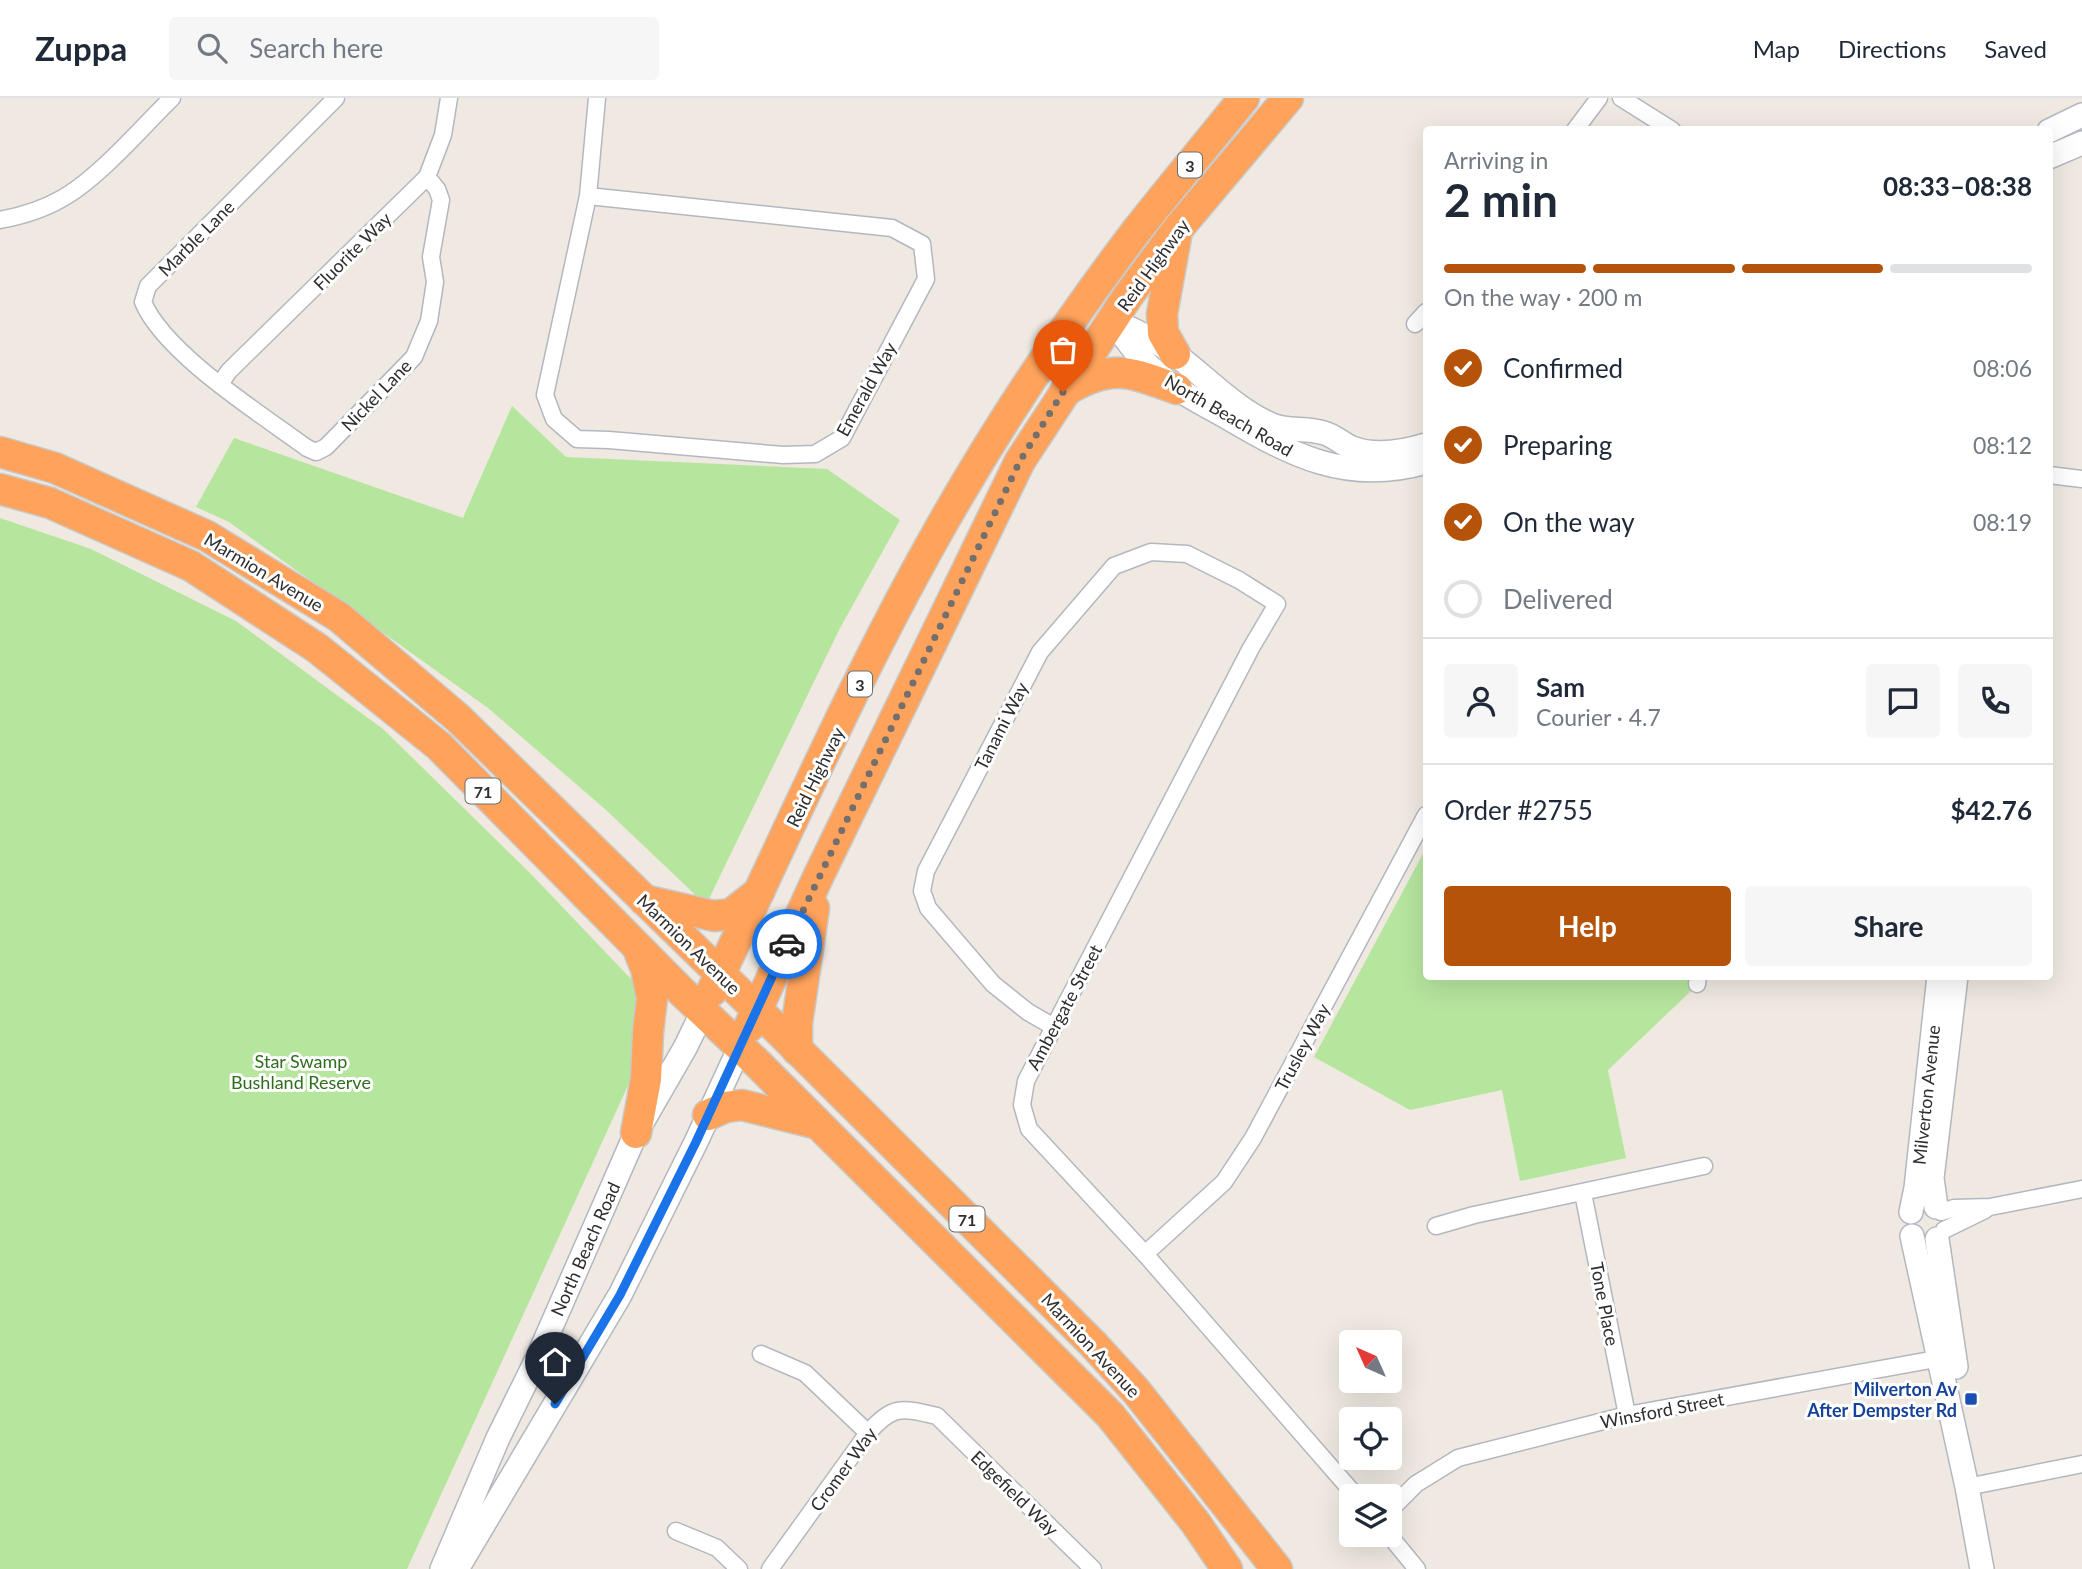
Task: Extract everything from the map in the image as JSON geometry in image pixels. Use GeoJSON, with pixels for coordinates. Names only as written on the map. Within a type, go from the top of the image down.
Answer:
{"type":"FeatureCollection","features":[{"type":"Feature","properties":{"kind":"highway","name":"Reid Highway"},"geometry":{"type":"LineString","coordinates":[[703,1011],[874,655],[931,546],[1012,410],[1086,299],[1244,98]]}},
{"type":"Feature","properties":{"kind":"highway","name":"Reid Highway"},"geometry":{"type":"LineString","coordinates":[[740,1046],[819,875],[1020,461],[1063,392],[1177,230],[1288,98]]}},
{"type":"Feature","properties":{"kind":"highway"},"geometry":{"type":"LineString","coordinates":[[1174,354],[1163,333],[1162,314],[1177,230]]}},
{"type":"Feature","properties":{"kind":"highway"},"geometry":{"type":"LineString","coordinates":[[1012,410],[1045,382],[1083,339],[1112,321],[1136,232]]}},
{"type":"Feature","properties":{"kind":"highway"},"geometry":{"type":"LineString","coordinates":[[1063,392],[1104,372],[1126,373],[1177,389]]}},
{"type":"Feature","properties":{"kind":"highway","name":"Marmion Avenue"},"geometry":{"type":"LineString","coordinates":[[0,452],[55,468],[207,536],[340,617],[458,718],[797,1049],[1110,1363],[1136,1391],[1277,1569]]}},
{"type":"Feature","properties":{"kind":"highway","name":"Marmion Avenue"},"geometry":{"type":"LineString","coordinates":[[0,489],[50,503],[191,566],[317,648],[439,746],[1110,1415],[1195,1522],[1227,1569]]}},
{"type":"Feature","properties":{"kind":"highway"},"geometry":{"type":"LineString","coordinates":[[797,1049],[797,1023],[819,875]]}},
{"type":"Feature","properties":{"kind":"highway"},"geometry":{"type":"LineString","coordinates":[[643,900],[714,916],[731,914],[760,892]]}},
{"type":"Feature","properties":{"kind":"highway"},"geometry":{"type":"LineString","coordinates":[[636,1133],[646,1079],[652,998],[646,969],[637,946]]}},
{"type":"Feature","properties":{"kind":"highway"},"geometry":{"type":"LineString","coordinates":[[708,1115],[726,1107],[742,1105],[818,1124]]}},
{"type":"Feature","properties":{"kind":"main road"},"geometry":{"type":"LineString","coordinates":[[2053,129],[2082,115]]}},
{"type":"Feature","properties":{"kind":"main road"},"geometry":{"type":"LineString","coordinates":[[2053,155],[2082,143]]}},
{"type":"Feature","properties":{"kind":"main road","name":"North Beach Road"},"geometry":{"type":"LineString","coordinates":[[1112,321],[1140,332],[1174,354],[1253,415],[1270,424],[1285,429],[1321,432],[1336,437],[1351,448],[1373,453],[1410,450],[1423,446]]}},
{"type":"Feature","properties":{"kind":"main road","name":"North Beach Road"},"geometry":{"type":"LineString","coordinates":[[1112,321],[1141,358],[1177,389],[1301,458],[1341,468],[1381,469],[1423,462]]}},
{"type":"Feature","properties":{"kind":"main road","name":"Milverton Avenue"},"geometry":{"type":"LineString","coordinates":[[1911,1213],[1939,980]]}},
{"type":"Feature","properties":{"kind":"main road","name":"Milverton Avenue"},"geometry":{"type":"LineString","coordinates":[[1946,1357],[1939,1222],[1932,1178],[1955,980]]}},
{"type":"Feature","properties":{"kind":"main road","name":"North Beach Road"},"geometry":{"type":"LineString","coordinates":[[442,1569],[636,1133],[689,1042],[703,1011]]}},
{"type":"Feature","properties":{"kind":"main road"},"geometry":{"type":"LineString","coordinates":[[457,1569],[620,1295],[740,1046]]}},
{"type":"Feature","properties":{"kind":"main road"},"geometry":{"type":"LineString","coordinates":[[1923,1205],[1939,1222],[1924,1242],[1912,1236],[1907,1224],[1911,1213],[1923,1205]]}},
{"type":"Feature","properties":{"kind":"main road","name":"Milverton Avenue"},"geometry":{"type":"LineString","coordinates":[[1912,1236],[1946,1357],[1974,1485],[1997,1569]]}},
{"type":"Feature","properties":{"kind":"main road","name":"Milverton Avenue"},"geometry":{"type":"LineString","coordinates":[[1974,1485],[1982,1569]]}},
{"type":"Feature","properties":{"kind":"street"},"geometry":{"type":"LineString","coordinates":[[0,220],[29,214],[62,199],[87,180],[172,98]]}},
{"type":"Feature","properties":{"kind":"street","name":"Marble Lane"},"geometry":{"type":"LineString","coordinates":[[220,384],[205,374],[150,318],[143,302],[148,286],[336,98]]}},
{"type":"Feature","properties":{"kind":"street","name":"Fluorite Way"},"geometry":{"type":"LineString","coordinates":[[220,384],[229,372],[427,177],[443,135],[449,98]]}},
{"type":"Feature","properties":{"kind":"street","name":"Emerald Way"},"geometry":{"type":"LineString","coordinates":[[588,196],[891,228],[922,244],[926,279],[842,439],[815,454],[783,455],[577,439],[554,419],[545,395],[588,196],[597,98]]}},
{"type":"Feature","properties":{"kind":"street"},"geometry":{"type":"LineString","coordinates":[[1578,126],[1599,98]]}},
{"type":"Feature","properties":{"kind":"street"},"geometry":{"type":"LineString","coordinates":[[1621,98],[1666,126]]}},
{"type":"Feature","properties":{"kind":"street","name":"Nickel Lane"},"geometry":{"type":"LineString","coordinates":[[220,384],[307,448],[316,452],[326,447],[414,357],[429,321],[435,282],[431,257],[441,200],[427,177]]}},
{"type":"Feature","properties":{"kind":"street"},"geometry":{"type":"LineString","coordinates":[[2053,475],[2082,479]]}},
{"type":"Feature","properties":{"kind":"street","name":"Tanami Way"},"geometry":{"type":"LineString","coordinates":[[1054,1027],[1028,1012],[993,984],[928,908],[922,891],[926,871],[1040,652],[1114,566],[1151,552],[1187,554],[1239,580],[1277,604]]}},
{"type":"Feature","properties":{"kind":"street","name":"Ambergate Street"},"geometry":{"type":"LineString","coordinates":[[1277,604],[1251,648],[1026,1081],[1022,1105],[1030,1129],[1145,1254],[1346,1484]]}},
{"type":"Feature","properties":{"kind":"street","name":"Trusley Way"},"geometry":{"type":"LineString","coordinates":[[1145,1254],[1224,1182],[1265,1114],[1423,821]]}},
{"type":"Feature","properties":{"kind":"street"},"geometry":{"type":"LineString","coordinates":[[1436,1226],[1474,1215],[1704,1166]]}},
{"type":"Feature","properties":{"kind":"street"},"geometry":{"type":"LineString","coordinates":[[1939,1222],[1954,1208],[1990,1207],[2082,1189]]}},
{"type":"Feature","properties":{"kind":"street","name":"Tone Place"},"geometry":{"type":"LineString","coordinates":[[1583,1193],[1627,1415]]}},
{"type":"Feature","properties":{"kind":"street"},"geometry":{"type":"LineString","coordinates":[[761,1354],[804,1373],[868,1433]]}},
{"type":"Feature","properties":{"kind":"street","name":"Winsford Street"},"geometry":{"type":"LineString","coordinates":[[1402,1498],[1416,1484],[1458,1458],[1627,1415],[1946,1357]]}},
{"type":"Feature","properties":{"kind":"street","name":"Cromer Way"},"geometry":{"type":"LineString","coordinates":[[770,1569],[882,1416],[906,1408],[937,1416]]}},
{"type":"Feature","properties":{"kind":"street","name":"Edgefield Way"},"geometry":{"type":"LineString","coordinates":[[937,1416],[1093,1569]]}},
{"type":"Feature","properties":{"kind":"street"},"geometry":{"type":"LineString","coordinates":[[1974,1485],[2082,1464]]}},
{"type":"Feature","properties":{"kind":"street"},"geometry":{"type":"LineString","coordinates":[[676,1531],[717,1548],[739,1569]]}},
{"type":"Feature","properties":{"kind":"street"},"geometry":{"type":"LineString","coordinates":[[1399,1547],[1417,1569]]}},
{"type":"Feature","properties":{"kind":"green space"},"geometry":{"type":"Polygon","coordinates":[[[512,406],[566,457],[827,469],[900,520],[839,630],[706,905],[605,809],[488,708],[229,522],[196,507],[234,438],[463,518],[512,406]]]}},
{"type":"Feature","properties":{"kind":"green space","name":"Star Swamp Bushland Reserve"},"geometry":{"type":"Polygon","coordinates":[[[0,518],[91,549],[236,621],[383,729],[530,873],[632,980],[641,1014],[636,1068],[407,1569],[0,1569],[0,518]]]}},
{"type":"Feature","properties":{"kind":"green space"},"geometry":{"type":"Polygon","coordinates":[[[1423,854],[1423,980],[1693,980],[1691,991],[1608,1070],[1626,1158],[1520,1181],[1502,1090],[1410,1110],[1314,1057],[1423,854]]]}},
{"type":"Feature","properties":{"kind":"way so far"},"geometry":{"type":"LineString","coordinates":[[787,944],[1020,461],[1063,392]]}},
{"type":"Feature","properties":{"kind":"place","name":"Milverton Av After Dempster Rd"},"geometry":{"type":"Point","coordinates":[1971,1399]}},
{"type":"Feature","properties":{"kind":"route"},"geometry":{"type":"LineString","coordinates":[[555,1404],[620,1295],[696,1142],[787,944]]}}]}
